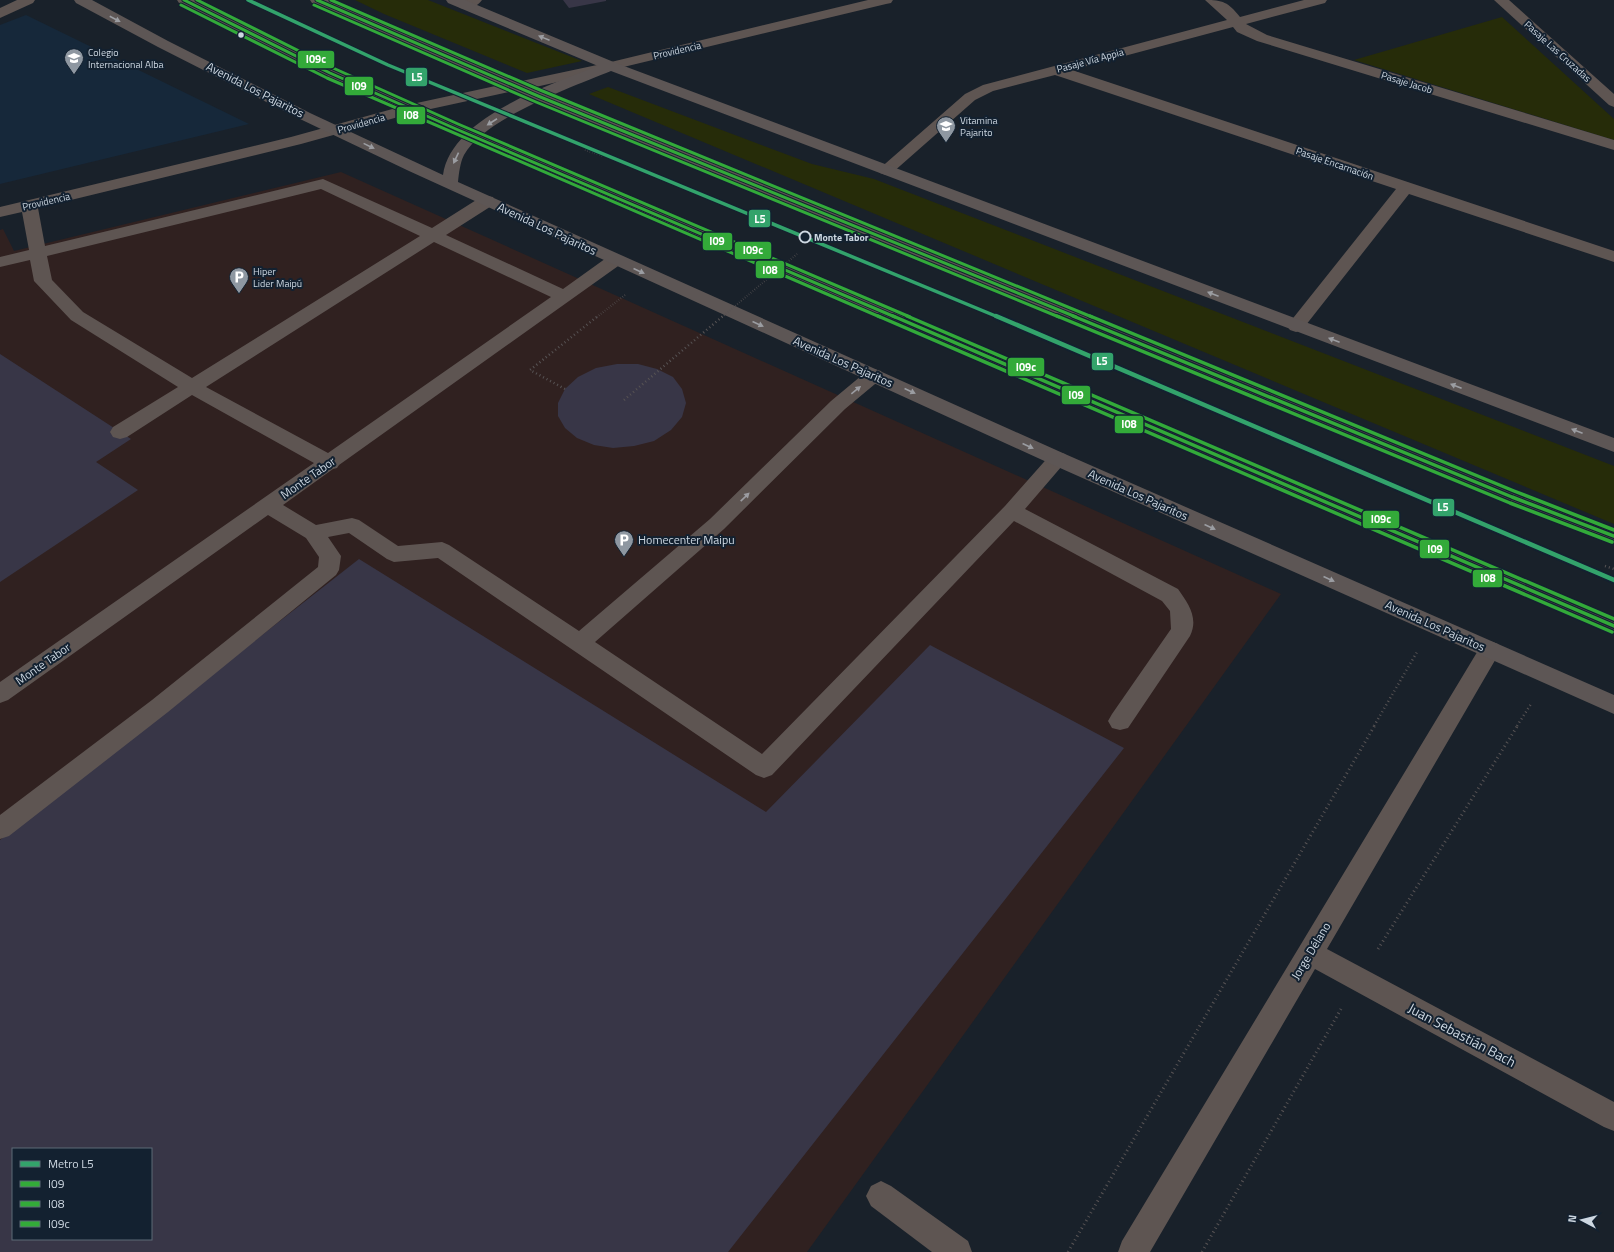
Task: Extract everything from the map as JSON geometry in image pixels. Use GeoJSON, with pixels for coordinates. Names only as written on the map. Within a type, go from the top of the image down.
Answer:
{"type":"FeatureCollection","features":[{"type":"Feature","properties":{"kind":"main road","name":"Avenida Los Pajaritos"},"geometry":{"type":"LineString","coordinates":[[81,0],[163,44],[335,130],[615,260],[874,375],[1058,460],[1614,705]]}},
{"type":"Feature","properties":{"kind":"main road"},"geometry":{"type":"LineString","coordinates":[[465,2],[611,66],[1614,445]]}},
{"type":"Feature","properties":{"kind":"main road"},"geometry":{"type":"LineString","coordinates":[[450,184],[454,159],[472,136],[495,120],[538,96],[611,66]]}},
{"type":"Feature","properties":{"kind":"street"},"geometry":{"type":"LineString","coordinates":[[0,14],[28,0]]}},
{"type":"Feature","properties":{"kind":"street"},"geometry":{"type":"LineString","coordinates":[[184,0],[287,53],[410,109],[1614,626]]}},
{"type":"Feature","properties":{"kind":"street"},"geometry":{"type":"LineString","coordinates":[[317,0],[538,96],[1512,497],[1614,536]]}},
{"type":"Feature","properties":{"kind":"street","name":"Providencia"},"geometry":{"type":"LineString","coordinates":[[0,212],[335,130],[410,109],[611,66],[886,0]]}},
{"type":"Feature","properties":{"kind":"street","name":"Pasaje Jacob"},"geometry":{"type":"LineString","coordinates":[[1212,0],[1229,13],[1242,29],[1262,38],[1614,145]]}},
{"type":"Feature","properties":{"kind":"street","name":"Pasaje Vía Appia"},"geometry":{"type":"LineString","coordinates":[[886,170],[970,97],[999,84],[1320,0]]}},
{"type":"Feature","properties":{"kind":"street","name":"Pasaje Las Cruzadas"},"geometry":{"type":"LineString","coordinates":[[1501,0],[1614,102]]}},
{"type":"Feature","properties":{"kind":"street","name":"Pasaje Encarnación"},"geometry":{"type":"LineString","coordinates":[[1056,70],[1614,257]]}},
{"type":"Feature","properties":{"kind":"street"},"geometry":{"type":"LineString","coordinates":[[0,262],[323,184],[564,296]]}},
{"type":"Feature","properties":{"kind":"street"},"geometry":{"type":"LineString","coordinates":[[1296,326],[1406,187]]}},
{"type":"Feature","properties":{"kind":"street"},"geometry":{"type":"LineString","coordinates":[[120,432],[487,201]]}},
{"type":"Feature","properties":{"kind":"street"},"geometry":{"type":"LineString","coordinates":[[29,205],[43,281],[77,316],[192,387],[330,463]]}},
{"type":"Feature","properties":{"kind":"street","name":"Monte Tabor"},"geometry":{"type":"LineString","coordinates":[[0,694],[330,463],[615,260]]}},
{"type":"Feature","properties":{"kind":"street"},"geometry":{"type":"LineString","coordinates":[[580,643],[717,524],[838,405],[874,375]]}},
{"type":"Feature","properties":{"kind":"street"},"geometry":{"type":"LineString","coordinates":[[313,533],[352,525],[394,554],[442,550],[764,768],[1012,511],[1058,460]]}},
{"type":"Feature","properties":{"kind":"street"},"geometry":{"type":"LineString","coordinates":[[0,829],[160,706],[328,570],[330,556],[313,533],[269,506]]}},
{"type":"Feature","properties":{"kind":"street"},"geometry":{"type":"LineString","coordinates":[[1012,511],[1170,595],[1181,609],[1182,630],[1120,721]]}},
{"type":"Feature","properties":{"kind":"street","name":"Jorge Délano"},"geometry":{"type":"LineString","coordinates":[[1133,1252],[1490,650]]}},
{"type":"Feature","properties":{"kind":"street","name":"Juan Sebastián Bach"},"geometry":{"type":"LineString","coordinates":[[1310,953],[1614,1117]]}},
{"type":"Feature","properties":{"kind":"street"},"geometry":{"type":"LineString","coordinates":[[881,1196],[957,1252]]}},
{"type":"Feature","properties":{"kind":"path"},"geometry":{"type":"LineString","coordinates":[[624,400],[797,254]]}},
{"type":"Feature","properties":{"kind":"path"},"geometry":{"type":"LineString","coordinates":[[565,389],[530,370],[606,309]]}},
{"type":"Feature","properties":{"kind":"path"},"geometry":{"type":"LineString","coordinates":[[1068,1252],[1420,648]]}},
{"type":"Feature","properties":{"kind":"path"},"geometry":{"type":"LineString","coordinates":[[1202,1252],[1358,980],[1535,697]]}},
{"type":"Feature","properties":{"kind":"shaded area","name":"Colegio Internacional Alba"},"geometry":{"type":"Polygon","coordinates":[[[26,15],[249,124],[0,184],[0,25],[26,15]]]}},
{"type":"Feature","properties":{"kind":"shaded area"},"geometry":{"type":"Polygon","coordinates":[[[341,172],[1281,594],[807,1252],[0,1252],[0,230],[3,229],[14,251],[341,172]]]}},
{"type":"Feature","properties":{"kind":"green space"},"geometry":{"type":"Polygon","coordinates":[[[355,0],[428,0],[582,61],[527,73],[384,14],[355,0]]]}},
{"type":"Feature","properties":{"kind":"green space"},"geometry":{"type":"Polygon","coordinates":[[[1502,17],[1614,119],[1614,140],[1354,60],[1502,17]]]}},
{"type":"Feature","properties":{"kind":"green space"},"geometry":{"type":"Polygon","coordinates":[[[608,87],[812,164],[874,179],[1614,466],[1614,524],[589,94],[608,87]]]}},
{"type":"Feature","properties":{"kind":"building"},"geometry":{"type":"Polygon","coordinates":[[[563,0],[606,0],[606,1],[569,8],[563,0]]]}},
{"type":"Feature","properties":{"kind":"building"},"geometry":{"type":"Polygon","coordinates":[[[0,354],[131,439],[96,462],[138,490],[0,582],[0,354]]]}},
{"type":"Feature","properties":{"kind":"building"},"geometry":{"type":"Polygon","coordinates":[[[617,364],[638,364],[657,369],[673,377],[682,389],[686,403],[682,417],[671,430],[654,441],[634,446],[613,448],[594,445],[577,438],[565,428],[558,416],[558,403],[565,389],[578,377],[596,368],[617,364]]]}},
{"type":"Feature","properties":{"kind":"building"},"geometry":{"type":"Polygon","coordinates":[[[359,559],[766,812],[930,645],[1124,748],[728,1252],[0,1252],[0,840],[359,559]]]}},
{"type":"Feature","properties":{"kind":"metro line","name":"L5"},"geometry":{"type":"LineString","coordinates":[[248,0],[388,65],[1012,323],[1614,580]]}},
{"type":"Feature","properties":{"kind":"transit line","name":"I09"},"geometry":{"type":"LineString","coordinates":[[184,0],[330,73],[456,129],[1614,626]]}},
{"type":"Feature","properties":{"kind":"transit line","name":"I09c"},"geometry":{"type":"LineString","coordinates":[[197,0],[333,68],[458,124],[1614,619]]}},
{"type":"Feature","properties":{"kind":"transit line","name":"I09"},"geometry":{"type":"LineString","coordinates":[[317,0],[538,96],[1512,497],[1614,536]]}},
{"type":"Feature","properties":{"kind":"transit line","name":"I09c"},"geometry":{"type":"LineString","coordinates":[[331,0],[540,90],[1514,491],[1614,530]]}},
{"type":"Feature","properties":{"kind":"transit line","name":"I08"},"geometry":{"type":"LineString","coordinates":[[181,5],[327,78],[454,134],[1612,632]]}},
{"type":"Feature","properties":{"kind":"transit line","name":"I08"},"geometry":{"type":"LineString","coordinates":[[314,5],[536,102],[1510,503],[1612,542]]}},
{"type":"Feature","properties":{"kind":"place","name":"Colegio Internacional Alba"},"geometry":{"type":"Point","coordinates":[74,75]}},
{"type":"Feature","properties":{"kind":"place","name":"Vitamina Pajarito"},"geometry":{"type":"Point","coordinates":[946,143]}},
{"type":"Feature","properties":{"kind":"place","name":"Monte Tabor"},"geometry":{"type":"Point","coordinates":[805,237]}},
{"type":"Feature","properties":{"kind":"place","name":"Hiper Lider Maipú"},"geometry":{"type":"Point","coordinates":[239,294]}},
{"type":"Feature","properties":{"kind":"place","name":"Homecenter Maipu"},"geometry":{"type":"Point","coordinates":[624,557]}}]}
